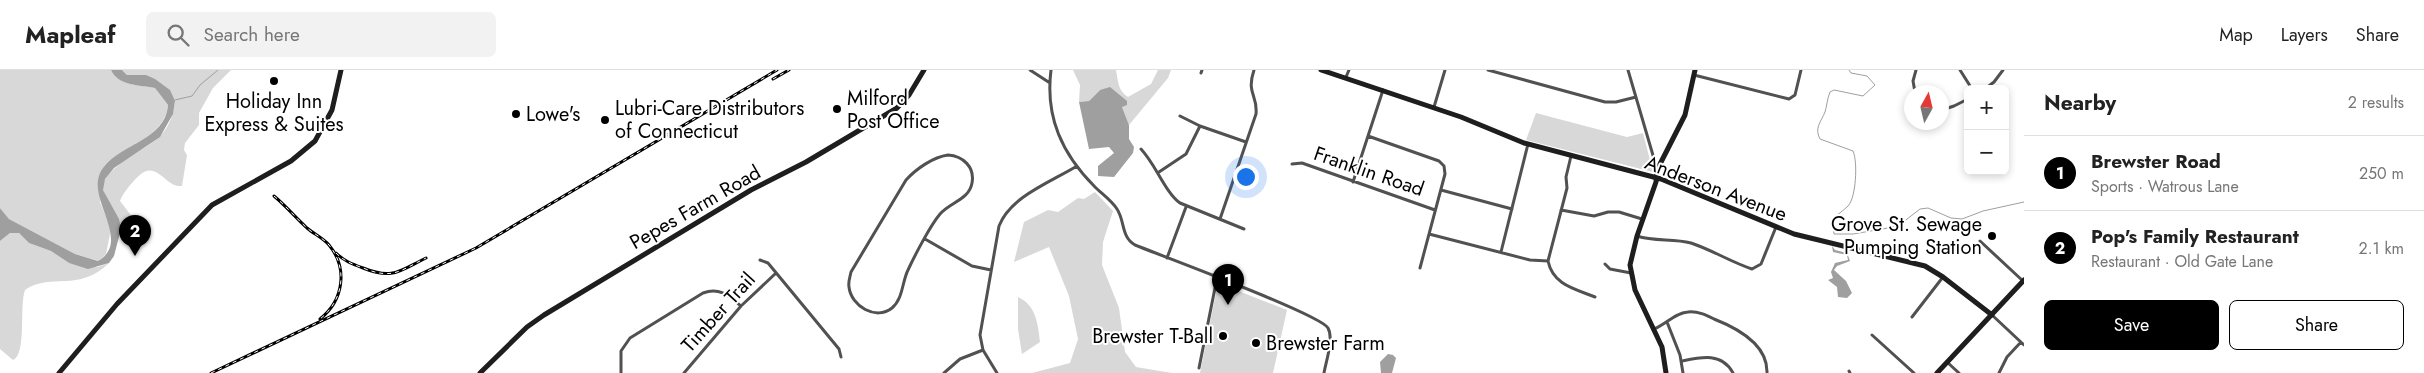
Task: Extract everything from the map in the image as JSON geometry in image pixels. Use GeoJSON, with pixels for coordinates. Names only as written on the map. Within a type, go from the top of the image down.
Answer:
{"type":"FeatureCollection","features":[{"type":"Feature","properties":{"kind":"main road"},"geometry":{"type":"LineString","coordinates":[[60,373],[136,283],[212,205],[291,161],[315,141],[332,110],[341,70]]}},
{"type":"Feature","properties":{"kind":"main road","name":"Pepes Farm Road"},"geometry":{"type":"LineString","coordinates":[[480,373],[528,327],[544,315],[750,190],[801,164],[897,108],[909,95],[924,70]]}},
{"type":"Feature","properties":{"kind":"main road","name":"Anderson Avenue"},"geometry":{"type":"LineString","coordinates":[[1321,70],[1434,108],[1528,144],[1657,177],[1776,227],[1808,238],[1921,265],[1943,276],[1992,315]]}},
{"type":"Feature","properties":{"kind":"main road"},"geometry":{"type":"LineString","coordinates":[[1666,373],[1663,350],[1636,290],[1631,273],[1632,254],[1657,177],[1657,170],[1684,115],[1695,72]]}},
{"type":"Feature","properties":{"kind":"main road"},"geometry":{"type":"LineString","coordinates":[[1937,373],[2023,280]]}},
{"type":"Feature","properties":{"kind":"street"},"geometry":{"type":"LineString","coordinates":[[1030,70],[1050,83]]}},
{"type":"Feature","properties":{"kind":"street"},"geometry":{"type":"LineString","coordinates":[[1051,70],[1050,83],[1056,130],[1077,166],[1116,208],[1128,240],[1135,245],[1166,258],[1306,312],[1326,324],[1330,336],[1324,373]]}},
{"type":"Feature","properties":{"kind":"street"},"geometry":{"type":"LineString","coordinates":[[1220,219],[1256,108],[1250,86],[1254,70]]}},
{"type":"Feature","properties":{"kind":"street"},"geometry":{"type":"LineString","coordinates":[[1346,77],[1349,70]]}},
{"type":"Feature","properties":{"kind":"street"},"geometry":{"type":"LineString","coordinates":[[1434,108],[1445,70]]}},
{"type":"Feature","properties":{"kind":"street"},"geometry":{"type":"LineString","coordinates":[[1488,70],[1605,102],[1616,102],[1636,97]]}},
{"type":"Feature","properties":{"kind":"street"},"geometry":{"type":"LineString","coordinates":[[1628,70],[1657,170]]}},
{"type":"Feature","properties":{"kind":"street"},"geometry":{"type":"LineString","coordinates":[[1695,72],[1789,99],[1795,95],[1801,70]]}},
{"type":"Feature","properties":{"kind":"street"},"geometry":{"type":"LineString","coordinates":[[1914,85],[1916,70]]}},
{"type":"Feature","properties":{"kind":"street"},"geometry":{"type":"LineString","coordinates":[[1960,70],[1969,85]]}},
{"type":"Feature","properties":{"kind":"street"},"geometry":{"type":"LineString","coordinates":[[1990,85],[2003,70]]}},
{"type":"Feature","properties":{"kind":"street"},"geometry":{"type":"LineString","coordinates":[[1353,182],[1383,90]]}},
{"type":"Feature","properties":{"kind":"street"},"geometry":{"type":"LineString","coordinates":[[1949,108],[1964,100]]}},
{"type":"Feature","properties":{"kind":"street"},"geometry":{"type":"LineString","coordinates":[[1180,116],[1200,126],[1246,142]]}},
{"type":"Feature","properties":{"kind":"street"},"geometry":{"type":"LineString","coordinates":[[1160,172],[1186,154],[1200,126]]}},
{"type":"Feature","properties":{"kind":"street"},"geometry":{"type":"LineString","coordinates":[[1368,136],[1440,162],[1445,170],[1420,268]]}},
{"type":"Feature","properties":{"kind":"street"},"geometry":{"type":"LineString","coordinates":[[1501,252],[1528,144]]}},
{"type":"Feature","properties":{"kind":"street"},"geometry":{"type":"LineString","coordinates":[[1141,149],[1160,172],[1174,198],[1186,207],[1244,229]]}},
{"type":"Feature","properties":{"kind":"street"},"geometry":{"type":"LineString","coordinates":[[948,155],[957,157],[965,162],[971,170],[971,188],[965,196],[940,214],[925,239],[908,270],[895,305],[890,310],[880,313],[862,307],[851,295],[849,287],[851,272],[900,187],[911,174],[939,157],[948,155]]}},
{"type":"Feature","properties":{"kind":"street"},"geometry":{"type":"LineString","coordinates":[[1571,155],[1566,176],[1567,188],[1548,261],[1551,272],[1559,281],[1595,297]]}},
{"type":"Feature","properties":{"kind":"street","name":"Franklin Road"},"geometry":{"type":"LineString","coordinates":[[1292,164],[1302,164],[1435,210]]}},
{"type":"Feature","properties":{"kind":"street"},"geometry":{"type":"LineString","coordinates":[[997,373],[983,350],[980,329],[998,229],[1008,210],[1018,202],[1077,166]]}},
{"type":"Feature","properties":{"kind":"street"},"geometry":{"type":"LineString","coordinates":[[1441,190],[1512,209]]}},
{"type":"Feature","properties":{"kind":"street"},"geometry":{"type":"LineString","coordinates":[[1166,258],[1186,207]]}},
{"type":"Feature","properties":{"kind":"street"},"geometry":{"type":"LineString","coordinates":[[1561,210],[1594,216],[1613,212],[1643,219]]}},
{"type":"Feature","properties":{"kind":"street"},"geometry":{"type":"LineString","coordinates":[[1637,236],[1656,241],[1675,240],[1692,243],[1752,269],[1761,264],[1776,227]]}},
{"type":"Feature","properties":{"kind":"street"},"geometry":{"type":"LineString","coordinates":[[1429,234],[1536,261],[1548,261]]}},
{"type":"Feature","properties":{"kind":"street"},"geometry":{"type":"LineString","coordinates":[[925,239],[972,266],[991,270]]}},
{"type":"Feature","properties":{"kind":"street"},"geometry":{"type":"LineString","coordinates":[[1980,241],[2023,280]]}},
{"type":"Feature","properties":{"kind":"street"},"geometry":{"type":"LineString","coordinates":[[760,260],[768,263],[839,349],[841,357]]}},
{"type":"Feature","properties":{"kind":"street"},"geometry":{"type":"LineString","coordinates":[[1605,264],[1610,269],[1631,273]]}},
{"type":"Feature","properties":{"kind":"street","name":"Timber Trail"},"geometry":{"type":"LineString","coordinates":[[686,372],[741,306],[776,273]]}},
{"type":"Feature","properties":{"kind":"street"},"geometry":{"type":"LineString","coordinates":[[1912,316],[1943,276]]}},
{"type":"Feature","properties":{"kind":"street"},"geometry":{"type":"LineString","coordinates":[[1199,368],[1217,278]]}},
{"type":"Feature","properties":{"kind":"street"},"geometry":{"type":"LineString","coordinates":[[621,373],[621,351],[630,338],[703,293],[715,290],[723,292],[741,306]]}},
{"type":"Feature","properties":{"kind":"street"},"geometry":{"type":"LineString","coordinates":[[1654,329],[1680,314],[1693,312],[1738,329],[1765,357],[1767,373]]}},
{"type":"Feature","properties":{"kind":"street","name":"Anderson Avenue"},"geometry":{"type":"LineString","coordinates":[[1992,315],[2024,345]]}},
{"type":"Feature","properties":{"kind":"street"},"geometry":{"type":"LineString","coordinates":[[1667,322],[1682,361],[1682,373]]}},
{"type":"Feature","properties":{"kind":"street"},"geometry":{"type":"LineString","coordinates":[[1872,334],[1914,373]]}},
{"type":"Feature","properties":{"kind":"street"},"geometry":{"type":"LineString","coordinates":[[1999,373],[2007,357],[2020,342]]}},
{"type":"Feature","properties":{"kind":"street"},"geometry":{"type":"LineString","coordinates":[[944,373],[956,362],[983,350]]}},
{"type":"Feature","properties":{"kind":"street"},"geometry":{"type":"LineString","coordinates":[[1682,361],[1714,358],[1726,363],[1733,373]]}},
{"type":"Feature","properties":{"kind":"street"},"geometry":{"type":"LineString","coordinates":[[1947,362],[1959,373]]}},
{"type":"Feature","properties":{"kind":"shaded area"},"geometry":{"type":"Polygon","coordinates":[[[0,70],[111,70],[114,75],[124,82],[155,88],[168,105],[160,125],[152,133],[104,166],[100,202],[111,229],[106,254],[99,261],[75,254],[9,219],[0,208],[0,70]]]}},
{"type":"Feature","properties":{"kind":"shaded area"},"geometry":{"type":"Polygon","coordinates":[[[111,70],[122,70],[127,75],[146,75],[155,79],[170,90],[175,101],[173,114],[160,137],[114,168],[105,179],[103,190],[119,219],[121,229],[114,256],[109,263],[88,269],[69,263],[51,251],[29,243],[19,233],[10,233],[0,241],[0,208],[9,219],[75,254],[98,261],[107,253],[111,243],[110,233],[100,198],[99,176],[105,165],[114,157],[158,128],[165,118],[168,105],[155,88],[124,82],[114,75],[111,70]]]}},
{"type":"Feature","properties":{"kind":"shaded area"},"geometry":{"type":"Polygon","coordinates":[[[122,70],[231,70],[213,88],[199,113],[199,125],[185,143],[184,150],[187,155],[182,186],[175,185],[154,171],[141,174],[127,189],[120,201],[137,223],[135,226],[127,225],[121,229],[103,190],[104,182],[116,167],[160,136],[170,120],[175,101],[140,75],[127,75],[122,70]]]}},
{"type":"Feature","properties":{"kind":"shaded area"},"geometry":{"type":"Polygon","coordinates":[[[1073,70],[1116,70],[1120,89],[1128,97],[1151,84],[1158,70],[1171,70],[1168,78],[1129,125],[1122,107],[1100,90],[1089,101],[1079,102],[1080,85],[1073,70]]]}},
{"type":"Feature","properties":{"kind":"shaded area"},"geometry":{"type":"Polygon","coordinates":[[[1110,87],[1127,101],[1127,105],[1122,107],[1129,125],[1129,139],[1134,147],[1133,153],[1114,177],[1098,176],[1098,166],[1114,153],[1109,147],[1089,149],[1079,102],[1089,101],[1100,90],[1110,87]]]}},
{"type":"Feature","properties":{"kind":"shaded area"},"geometry":{"type":"Polygon","coordinates":[[[1536,113],[1627,137],[1643,133],[1653,172],[1526,140],[1536,113]]]}},
{"type":"Feature","properties":{"kind":"shaded area"},"geometry":{"type":"Polygon","coordinates":[[[1095,192],[1113,211],[1103,242],[1102,265],[1119,308],[1125,352],[1136,367],[1172,373],[1032,373],[1070,363],[1078,339],[1069,296],[1049,247],[1014,262],[1024,222],[1048,210],[1058,212],[1078,198],[1084,199],[1095,192]]]}},
{"type":"Feature","properties":{"kind":"shaded area"},"geometry":{"type":"Polygon","coordinates":[[[10,233],[19,233],[29,243],[51,251],[69,263],[98,267],[109,263],[98,272],[87,277],[76,280],[44,282],[25,290],[20,349],[13,360],[0,349],[0,241],[10,233]]]}},
{"type":"Feature","properties":{"kind":"shaded area"},"geometry":{"type":"Polygon","coordinates":[[[1832,246],[1835,250],[1847,253],[1850,261],[1837,266],[1834,270],[1846,281],[1852,293],[1847,298],[1838,297],[1837,287],[1828,280],[1833,278],[1831,272],[1835,263],[1848,260],[1847,255],[1833,252],[1832,246]]]}},
{"type":"Feature","properties":{"kind":"shaded area"},"geometry":{"type":"Polygon","coordinates":[[[1218,283],[1287,310],[1273,373],[1200,373],[1218,283]]]}},
{"type":"Feature","properties":{"kind":"shaded area"},"geometry":{"type":"Polygon","coordinates":[[[1018,297],[1029,305],[1035,316],[1040,342],[1022,354],[1018,329],[1018,297]]]}},
{"type":"Feature","properties":{"kind":"shaded area"},"geometry":{"type":"Polygon","coordinates":[[[1388,354],[1396,358],[1392,373],[1381,373],[1380,362],[1388,354]]]}},
{"type":"Feature","properties":{"kind":"waterway"},"geometry":{"type":"LineString","coordinates":[[175,100],[192,96],[200,85],[218,70]]}},
{"type":"Feature","properties":{"kind":"waterway"},"geometry":{"type":"LineString","coordinates":[[1849,70],[1851,73],[1867,76],[1875,85],[1863,96],[1834,90],[1830,92],[1825,112],[1819,125],[1818,135],[1820,139],[1853,151],[1855,156],[1853,196],[1848,206],[1832,219],[1834,234],[1853,234],[1888,228],[1902,223],[1920,209],[1928,208],[1951,218],[1962,219],[1983,211],[2024,202]]}},
{"type":"Feature","properties":{"kind":"railway"},"geometry":{"type":"LineString","coordinates":[[211,373],[476,248],[777,70]]}},
{"type":"Feature","properties":{"kind":"railway"},"geometry":{"type":"LineString","coordinates":[[773,79],[789,70]]}},
{"type":"Feature","properties":{"kind":"railway"},"geometry":{"type":"LineString","coordinates":[[274,196],[307,228],[329,245],[339,264],[341,284],[338,293],[334,303],[320,319]]}},
{"type":"Feature","properties":{"kind":"railway"},"geometry":{"type":"LineString","coordinates":[[336,253],[352,264],[373,272],[389,274],[426,258]]}},
{"type":"Feature","properties":{"kind":"place","name":"Holiday Inn Express & Suites"},"geometry":{"type":"Point","coordinates":[274,81]}},
{"type":"Feature","properties":{"kind":"place","name":"Milford Post Office"},"geometry":{"type":"Point","coordinates":[837,109]}},
{"type":"Feature","properties":{"kind":"place","name":"Lowe's"},"geometry":{"type":"Point","coordinates":[516,114]}},
{"type":"Feature","properties":{"kind":"place","name":"Lubri-Care Distributors of Connecticut"},"geometry":{"type":"Point","coordinates":[605,120]}},
{"type":"Feature","properties":{"kind":"place","name":"Grove St. Sewage Pumping Station"},"geometry":{"type":"Point","coordinates":[1992,236]}},
{"type":"Feature","properties":{"kind":"place","name":"Pop's Family Restaurant"},"geometry":{"type":"Point","coordinates":[135,256]}},
{"type":"Feature","properties":{"kind":"place","name":"Brewster Road"},"geometry":{"type":"Point","coordinates":[1228,305]}},
{"type":"Feature","properties":{"kind":"place","name":"Brewster T-Ball"},"geometry":{"type":"Point","coordinates":[1223,336]}},
{"type":"Feature","properties":{"kind":"place","name":"Brewster Farm"},"geometry":{"type":"Point","coordinates":[1256,343]}}]}
